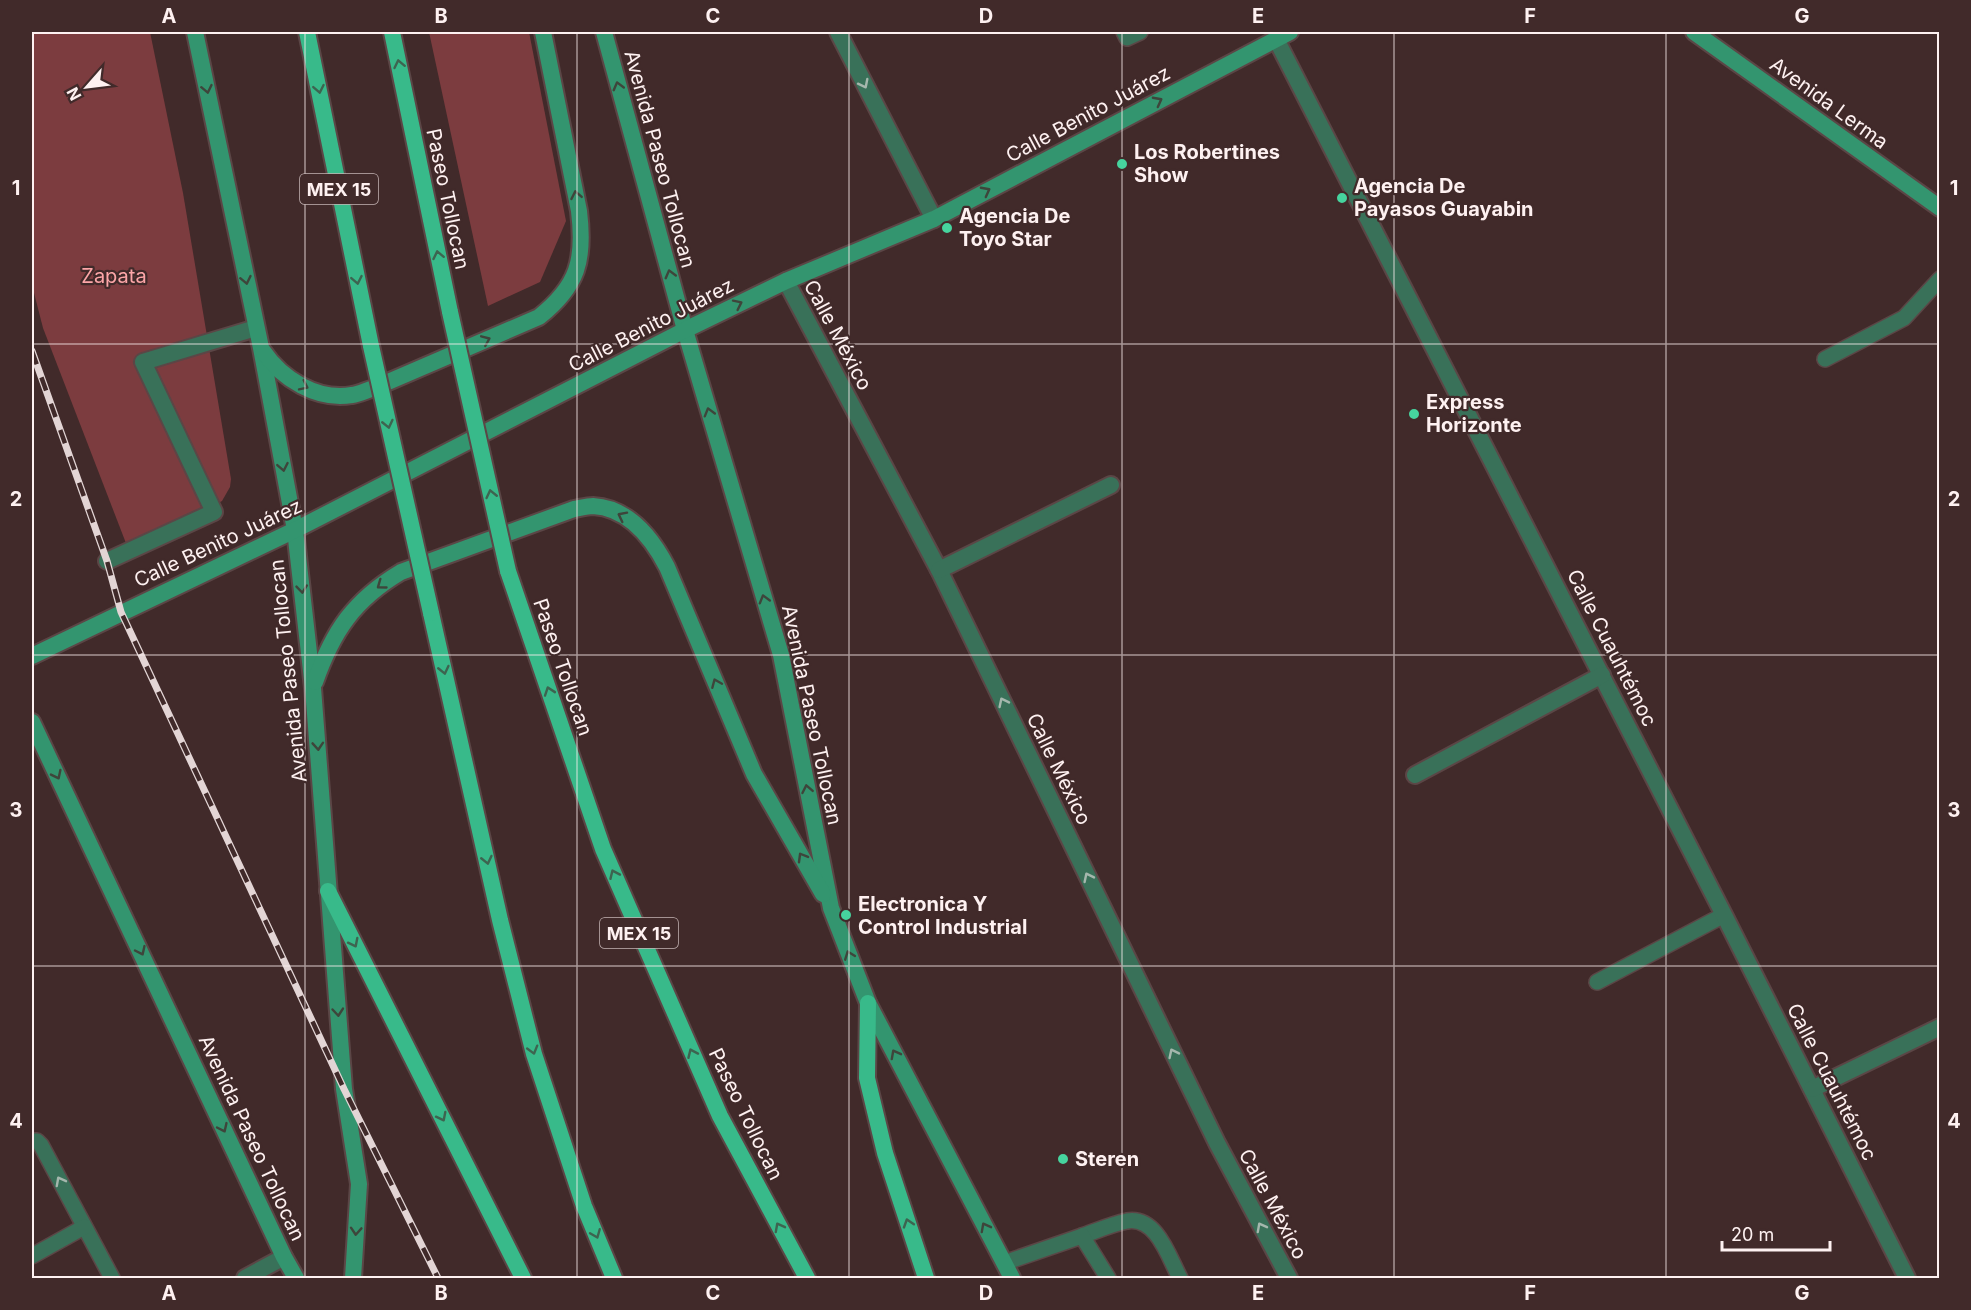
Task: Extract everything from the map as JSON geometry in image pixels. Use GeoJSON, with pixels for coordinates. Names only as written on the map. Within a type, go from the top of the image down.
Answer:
{"type":"FeatureCollection","features":[{"type":"Feature","properties":{"kind":"highway","name":"MEX 15"},"geometry":{"type":"LineString","coordinates":[[307,32],[370,346],[500,920],[534,1054],[584,1206],[614,1278]]}},
{"type":"Feature","properties":{"kind":"highway","name":"Paseo Tollocan"},"geometry":{"type":"LineString","coordinates":[[392,32],[450,312],[508,572],[603,849],[720,1116],[807,1278]]}},
{"type":"Feature","properties":{"kind":"highway"},"geometry":{"type":"LineString","coordinates":[[328,891],[523,1278]]}},
{"type":"Feature","properties":{"kind":"highway"},"geometry":{"type":"LineString","coordinates":[[868,1003],[867,1078],[885,1153],[926,1278]]}},
{"type":"Feature","properties":{"kind":"main road","name":"Avenida Paseo Tollocan"},"geometry":{"type":"LineString","coordinates":[[195,32],[261,348],[296,530],[313,688],[344,1089],[359,1184],[353,1278]]}},
{"type":"Feature","properties":{"kind":"main road"},"geometry":{"type":"LineString","coordinates":[[261,348],[277,368],[298,384],[315,392],[351,395],[374,388],[539,317],[556,303],[568,288],[575,272],[582,234],[543,32]]}},
{"type":"Feature","properties":{"kind":"main road","name":"Avenida Paseo Tollocan"},"geometry":{"type":"LineString","coordinates":[[604,32],[685,330],[781,654],[831,908],[868,1003],[1012,1278]]}},
{"type":"Feature","properties":{"kind":"main road","name":"Avenida Lerma"},"geometry":{"type":"LineString","coordinates":[[1694,32],[1940,208]]}},
{"type":"Feature","properties":{"kind":"main road","name":"Calle Benito Juárez"},"geometry":{"type":"LineString","coordinates":[[32,656],[296,530],[685,330],[786,281],[934,219],[1283,35]]}},
{"type":"Feature","properties":{"kind":"main road"},"geometry":{"type":"LineString","coordinates":[[313,688],[324,656],[335,634],[349,614],[382,583],[401,572],[574,508],[593,506],[625,516],[649,537],[667,567],[754,774],[831,908]]}},
{"type":"Feature","properties":{"kind":"main road","name":"Avenida Paseo Tollocan"},"geometry":{"type":"LineString","coordinates":[[32,722],[284,1257],[296,1278]]}},
{"type":"Feature","properties":{"kind":"street"},"geometry":{"type":"LineString","coordinates":[[838,32],[934,219]]}},
{"type":"Feature","properties":{"kind":"street","name":"Calle Cuauhtémoc"},"geometry":{"type":"LineString","coordinates":[[1283,35],[1602,675],[1907,1278]]}},
{"type":"Feature","properties":{"kind":"street","name":"Calle México"},"geometry":{"type":"LineString","coordinates":[[786,281],[939,570],[1217,1143],[1289,1278]]}},
{"type":"Feature","properties":{"kind":"street"},"geometry":{"type":"LineString","coordinates":[[107,561],[214,512],[143,362],[256,328]]}},
{"type":"Feature","properties":{"kind":"street"},"geometry":{"type":"LineString","coordinates":[[939,570],[1111,485]]}},
{"type":"Feature","properties":{"kind":"street"},"geometry":{"type":"LineString","coordinates":[[1415,775],[1602,675]]}},
{"type":"Feature","properties":{"kind":"street"},"geometry":{"type":"LineString","coordinates":[[1812,1089],[1940,1027]]}},
{"type":"Feature","properties":{"kind":"street"},"geometry":{"type":"LineString","coordinates":[[245,1278],[284,1257]]}},
{"type":"Feature","properties":{"kind":"lane"},"geometry":{"type":"LineString","coordinates":[[1124,32],[1127,38],[1140,32]]}},
{"type":"Feature","properties":{"kind":"lane"},"geometry":{"type":"LineString","coordinates":[[1825,359],[1904,318],[1940,279]]}},
{"type":"Feature","properties":{"kind":"lane"},"geometry":{"type":"LineString","coordinates":[[1597,982],[1724,915]]}},
{"type":"Feature","properties":{"kind":"lane"},"geometry":{"type":"LineString","coordinates":[[32,1141],[41,1144],[112,1278]]}},
{"type":"Feature","properties":{"kind":"lane"},"geometry":{"type":"LineString","coordinates":[[1004,1263],[1128,1221],[1141,1222],[1155,1230],[1180,1278]]}},
{"type":"Feature","properties":{"kind":"lane"},"geometry":{"type":"LineString","coordinates":[[32,1256],[84,1227]]}},
{"type":"Feature","properties":{"kind":"lane"},"geometry":{"type":"LineString","coordinates":[[1082,1236],[1108,1278]]}},
{"type":"Feature","properties":{"kind":"green space","name":"Zapata"},"geometry":{"type":"Polygon","coordinates":[[[32,32],[150,32],[183,193],[231,479],[230,487],[222,501],[129,551],[43,328],[32,285],[32,32]]]}},
{"type":"Feature","properties":{"kind":"green space"},"geometry":{"type":"Polygon","coordinates":[[[429,32],[529,32],[566,221],[540,282],[488,306],[429,32]]]}},
{"type":"Feature","properties":{"kind":"railway"},"geometry":{"type":"LineString","coordinates":[[32,351],[107,561],[121,612],[344,1089],[438,1278]]}},
{"type":"Feature","properties":{"kind":"place","name":"Los Robertines Show"},"geometry":{"type":"Point","coordinates":[1122,164]}},
{"type":"Feature","properties":{"kind":"place","name":"Agencia De Payasos Guayabin"},"geometry":{"type":"Point","coordinates":[1342,198]}},
{"type":"Feature","properties":{"kind":"place","name":"Agencia De Toyo Star"},"geometry":{"type":"Point","coordinates":[947,228]}},
{"type":"Feature","properties":{"kind":"place","name":"Express Horizonte"},"geometry":{"type":"Point","coordinates":[1414,414]}},
{"type":"Feature","properties":{"kind":"place","name":"Electronica Y Control Industrial"},"geometry":{"type":"Point","coordinates":[846,915]}},
{"type":"Feature","properties":{"kind":"place","name":"Steren"},"geometry":{"type":"Point","coordinates":[1063,1159]}}]}
